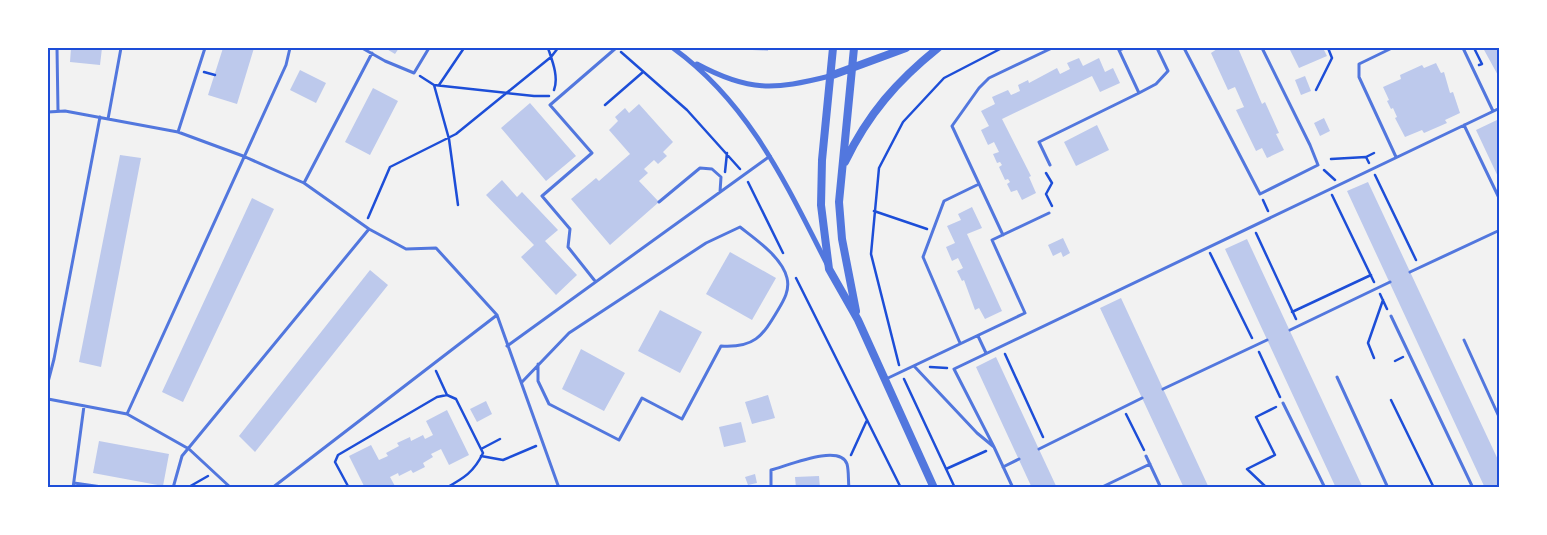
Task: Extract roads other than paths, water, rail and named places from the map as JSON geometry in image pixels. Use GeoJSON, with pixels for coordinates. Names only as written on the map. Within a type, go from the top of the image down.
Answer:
{"type":"FeatureCollection","features":[{"type":"Feature","properties":{"kind":"street"},"geometry":{"type":"LineString","coordinates":[[673,48],[714,73],[742,83],[769,88],[789,86],[830,76],[906,48]]}},
{"type":"Feature","properties":{"kind":"street"},"geometry":{"type":"LineString","coordinates":[[829,269],[821,205],[822,160],[833,48]]}},
{"type":"Feature","properties":{"kind":"street"},"geometry":{"type":"LineString","coordinates":[[854,48],[840,202],[842,238],[858,320]]}},
{"type":"Feature","properties":{"kind":"street"},"geometry":{"type":"LineString","coordinates":[[842,169],[859,134],[879,106],[906,74],[938,48]]}},
{"type":"Feature","properties":{"kind":"street"},"geometry":{"type":"LineString","coordinates":[[692,61],[732,105],[770,156],[858,320],[934,488]]}},
{"type":"Feature","properties":{"kind":"lane"},"geometry":{"type":"LineString","coordinates":[[58,48],[58,111]]}},
{"type":"Feature","properties":{"kind":"lane"},"geometry":{"type":"LineString","coordinates":[[108,119],[121,48]]}},
{"type":"Feature","properties":{"kind":"lane"},"geometry":{"type":"LineString","coordinates":[[178,132],[205,48]]}},
{"type":"Feature","properties":{"kind":"lane"},"geometry":{"type":"LineString","coordinates":[[127,414],[286,65],[290,48]]}},
{"type":"Feature","properties":{"kind":"lane"},"geometry":{"type":"LineString","coordinates":[[362,48],[414,73],[429,48]]}},
{"type":"Feature","properties":{"kind":"lane"},"geometry":{"type":"LineString","coordinates":[[595,281],[568,247],[570,229],[542,196],[592,153],[550,105],[616,48]]}},
{"type":"Feature","properties":{"kind":"lane"},"geometry":{"type":"LineString","coordinates":[[1003,235],[952,126],[979,88],[989,78],[1052,48]]}},
{"type":"Feature","properties":{"kind":"lane"},"geometry":{"type":"LineString","coordinates":[[1124,48],[1118,49],[1139,93]]}},
{"type":"Feature","properties":{"kind":"lane"},"geometry":{"type":"LineString","coordinates":[[1050,165],[1039,142],[1156,84],[1168,71],[1157,48]]}},
{"type":"Feature","properties":{"kind":"lane"},"geometry":{"type":"LineString","coordinates":[[1184,48],[1260,194],[1318,165],[1262,48]]}},
{"type":"Feature","properties":{"kind":"lane"},"geometry":{"type":"LineString","coordinates":[[1390,48],[1359,64],[1359,77],[1396,158]]}},
{"type":"Feature","properties":{"kind":"lane"},"geometry":{"type":"LineString","coordinates":[[1463,48],[1493,111]]}},
{"type":"Feature","properties":{"kind":"lane"},"geometry":{"type":"LineString","coordinates":[[304,183],[372,53]]}},
{"type":"Feature","properties":{"kind":"lane"},"geometry":{"type":"LineString","coordinates":[[1013,488],[954,369],[1500,108]]}},
{"type":"Feature","properties":{"kind":"lane"},"geometry":{"type":"LineString","coordinates":[[48,112],[58,111],[100,117],[178,132],[243,156],[304,183],[365,226],[406,248],[436,248],[497,315],[559,488]]}},
{"type":"Feature","properties":{"kind":"lane"},"geometry":{"type":"LineString","coordinates":[[48,382],[100,117]]}},
{"type":"Feature","properties":{"kind":"lane"},"geometry":{"type":"LineString","coordinates":[[1464,125],[1500,200]]}},
{"type":"Feature","properties":{"kind":"lane"},"geometry":{"type":"LineString","coordinates":[[507,346],[770,156]]}},
{"type":"Feature","properties":{"kind":"lane"},"geometry":{"type":"LineString","coordinates":[[659,202],[700,168],[712,169],[721,177],[720,193]]}},
{"type":"Feature","properties":{"kind":"lane"},"geometry":{"type":"LineString","coordinates":[[960,343],[923,257],[944,201],[979,184]]}},
{"type":"Feature","properties":{"kind":"lane"},"geometry":{"type":"LineString","coordinates":[[886,380],[1025,313],[992,240],[1049,214]]}},
{"type":"Feature","properties":{"kind":"lane"},"geometry":{"type":"LineString","coordinates":[[522,382],[538,364],[569,333],[706,243],[740,227],[770,251],[787,277],[787,296],[764,334],[734,347],[721,346],[682,419],[642,398],[619,440],[549,404],[538,381],[538,364]]}},
{"type":"Feature","properties":{"kind":"lane"},"geometry":{"type":"LineString","coordinates":[[173,488],[182,456],[369,228]]}},
{"type":"Feature","properties":{"kind":"lane"},"geometry":{"type":"LineString","coordinates":[[1410,272],[1500,230]]}},
{"type":"Feature","properties":{"kind":"lane"},"geometry":{"type":"LineString","coordinates":[[1290,330],[1390,282]]}},
{"type":"Feature","properties":{"kind":"lane"},"geometry":{"type":"LineString","coordinates":[[272,488],[497,315]]}},
{"type":"Feature","properties":{"kind":"lane"},"geometry":{"type":"LineString","coordinates":[[1391,316],[1473,488]]}},
{"type":"Feature","properties":{"kind":"lane"},"geometry":{"type":"LineString","coordinates":[[978,336],[986,353]]}},
{"type":"Feature","properties":{"kind":"lane"},"geometry":{"type":"LineString","coordinates":[[1163,388],[1267,340]]}},
{"type":"Feature","properties":{"kind":"lane"},"geometry":{"type":"LineString","coordinates":[[1464,340],[1500,419]]}},
{"type":"Feature","properties":{"kind":"lane"},"geometry":{"type":"LineString","coordinates":[[914,366],[976,433],[994,447]]}},
{"type":"Feature","properties":{"kind":"lane"},"geometry":{"type":"LineString","coordinates":[[1336,377],[1388,488]]}},
{"type":"Feature","properties":{"kind":"lane"},"geometry":{"type":"LineString","coordinates":[[1039,450],[1142,398]]}},
{"type":"Feature","properties":{"kind":"lane"},"geometry":{"type":"LineString","coordinates":[[48,399],[127,414],[189,449],[232,488]]}},
{"type":"Feature","properties":{"kind":"lane"},"geometry":{"type":"LineString","coordinates":[[1283,403],[1325,488]]}},
{"type":"Feature","properties":{"kind":"lane"},"geometry":{"type":"LineString","coordinates":[[73,488],[84,406]]}},
{"type":"Feature","properties":{"kind":"lane"},"geometry":{"type":"LineString","coordinates":[[771,488],[771,470],[830,454],[841,457],[847,463],[849,488]]}},
{"type":"Feature","properties":{"kind":"lane"},"geometry":{"type":"LineString","coordinates":[[1146,456],[1161,488]]}},
{"type":"Feature","properties":{"kind":"lane"},"geometry":{"type":"LineString","coordinates":[[1003,467],[1019,460]]}},
{"type":"Feature","properties":{"kind":"lane"},"geometry":{"type":"LineString","coordinates":[[1100,488],[1150,464]]}},
{"type":"Feature","properties":{"kind":"lane"},"geometry":{"type":"LineString","coordinates":[[74,482],[109,488]]}}]}
